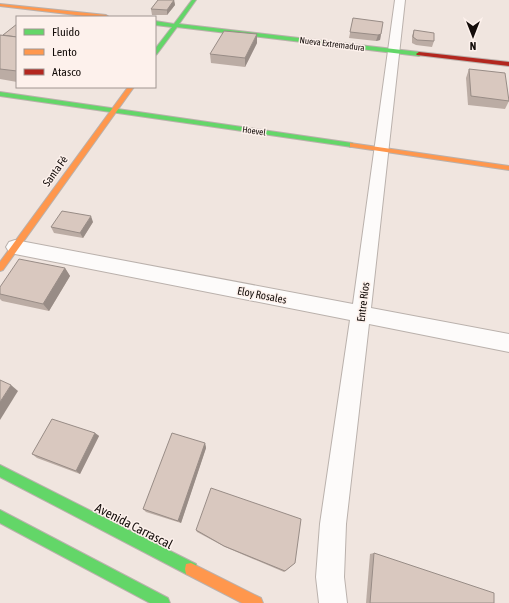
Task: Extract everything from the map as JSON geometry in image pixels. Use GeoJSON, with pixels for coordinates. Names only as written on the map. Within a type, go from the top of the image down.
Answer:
{"type":"FeatureCollection","features":[{"type":"Feature","properties":{"kind":"street"},"geometry":{"type":"LineString","coordinates":[[156,52],[194,0]]}},
{"type":"Feature","properties":{"kind":"street","name":"Entre Ríos"},"geometry":{"type":"LineString","coordinates":[[333,603],[330,578],[331,547],[400,0]]}},
{"type":"Feature","properties":{"kind":"street"},"geometry":{"type":"LineString","coordinates":[[0,5],[97,16]]}},
{"type":"Feature","properties":{"kind":"street","name":"Nueva Extremadura"},"geometry":{"type":"LineString","coordinates":[[156,23],[509,64]]}},
{"type":"Feature","properties":{"kind":"street","name":"Santa Fé"},"geometry":{"type":"LineString","coordinates":[[0,268],[129,88]]}},
{"type":"Feature","properties":{"kind":"street","name":"Hoevel"},"geometry":{"type":"LineString","coordinates":[[0,94],[509,168]]}},
{"type":"Feature","properties":{"kind":"street","name":"Eloy Rosales"},"geometry":{"type":"LineString","coordinates":[[15,246],[509,343]]}},
{"type":"Feature","properties":{"kind":"street","name":"Avenida Carrascal"},"geometry":{"type":"LineString","coordinates":[[0,471],[256,603]]}},
{"type":"Feature","properties":{"kind":"street"},"geometry":{"type":"LineString","coordinates":[[0,516],[163,603]]}},
{"type":"Feature","properties":{"kind":"building"},"geometry":{"type":"Polygon","coordinates":[[[158,0],[174,0],[167,10],[151,9],[158,0]]]}},
{"type":"Feature","properties":{"kind":"building"},"geometry":{"type":"Polygon","coordinates":[[[353,18],[383,22],[381,34],[350,32],[353,18]]]}},
{"type":"Feature","properties":{"kind":"building"},"geometry":{"type":"Polygon","coordinates":[[[16,25],[16,37],[3,35],[16,25]]]}},
{"type":"Feature","properties":{"kind":"building"},"geometry":{"type":"Polygon","coordinates":[[[414,30],[434,33],[434,41],[417,40],[413,37],[414,30]]]}},
{"type":"Feature","properties":{"kind":"building"},"geometry":{"type":"Polygon","coordinates":[[[224,31],[257,34],[245,58],[210,54],[224,31]]]}},
{"type":"Feature","properties":{"kind":"building"},"geometry":{"type":"Polygon","coordinates":[[[0,35],[16,37],[16,71],[0,69],[0,35]]]}},
{"type":"Feature","properties":{"kind":"building"},"geometry":{"type":"Polygon","coordinates":[[[469,69],[505,73],[509,101],[471,96],[469,69]]]}},
{"type":"Feature","properties":{"kind":"building"},"geometry":{"type":"Polygon","coordinates":[[[62,211],[91,216],[80,233],[51,227],[62,211]]]}},
{"type":"Feature","properties":{"kind":"building"},"geometry":{"type":"Polygon","coordinates":[[[19,259],[65,268],[43,304],[0,294],[0,287],[19,259]]]}},
{"type":"Feature","properties":{"kind":"building"},"geometry":{"type":"Polygon","coordinates":[[[0,380],[11,385],[0,402],[0,380]]]}},
{"type":"Feature","properties":{"kind":"building"},"geometry":{"type":"Polygon","coordinates":[[[52,419],[95,433],[76,471],[32,454],[52,419]]]}},
{"type":"Feature","properties":{"kind":"building"},"geometry":{"type":"Polygon","coordinates":[[[172,433],[205,443],[178,521],[143,509],[172,433]]]}},
{"type":"Feature","properties":{"kind":"building"},"geometry":{"type":"Polygon","coordinates":[[[211,488],[301,519],[295,563],[285,571],[224,546],[196,530],[211,488]]]}},
{"type":"Feature","properties":{"kind":"building"},"geometry":{"type":"Polygon","coordinates":[[[374,553],[494,593],[494,603],[370,603],[374,553]]]}},
{"type":"Feature","properties":{"kind":"traffic: fast"},"geometry":{"type":"LineString","coordinates":[[156,52],[194,0]]}},
{"type":"Feature","properties":{"kind":"traffic: fast"},"geometry":{"type":"LineString","coordinates":[[156,23],[419,54]]}},
{"type":"Feature","properties":{"kind":"traffic: fast"},"geometry":{"type":"LineString","coordinates":[[0,94],[352,145]]}},
{"type":"Feature","properties":{"kind":"traffic: fast"},"geometry":{"type":"LineString","coordinates":[[0,471],[191,569]]}},
{"type":"Feature","properties":{"kind":"traffic: fast"},"geometry":{"type":"LineString","coordinates":[[0,516],[163,603]]}},
{"type":"Feature","properties":{"kind":"traffic: slow"},"geometry":{"type":"LineString","coordinates":[[0,5],[97,16]]}},
{"type":"Feature","properties":{"kind":"traffic: slow"},"geometry":{"type":"LineString","coordinates":[[0,268],[130,88]]}},
{"type":"Feature","properties":{"kind":"traffic: slow"},"geometry":{"type":"LineString","coordinates":[[352,145],[509,168]]}},
{"type":"Feature","properties":{"kind":"traffic: slow"},"geometry":{"type":"LineString","coordinates":[[191,569],[256,603]]}},
{"type":"Feature","properties":{"kind":"traffic: jam"},"geometry":{"type":"LineString","coordinates":[[419,54],[509,64]]}}]}
